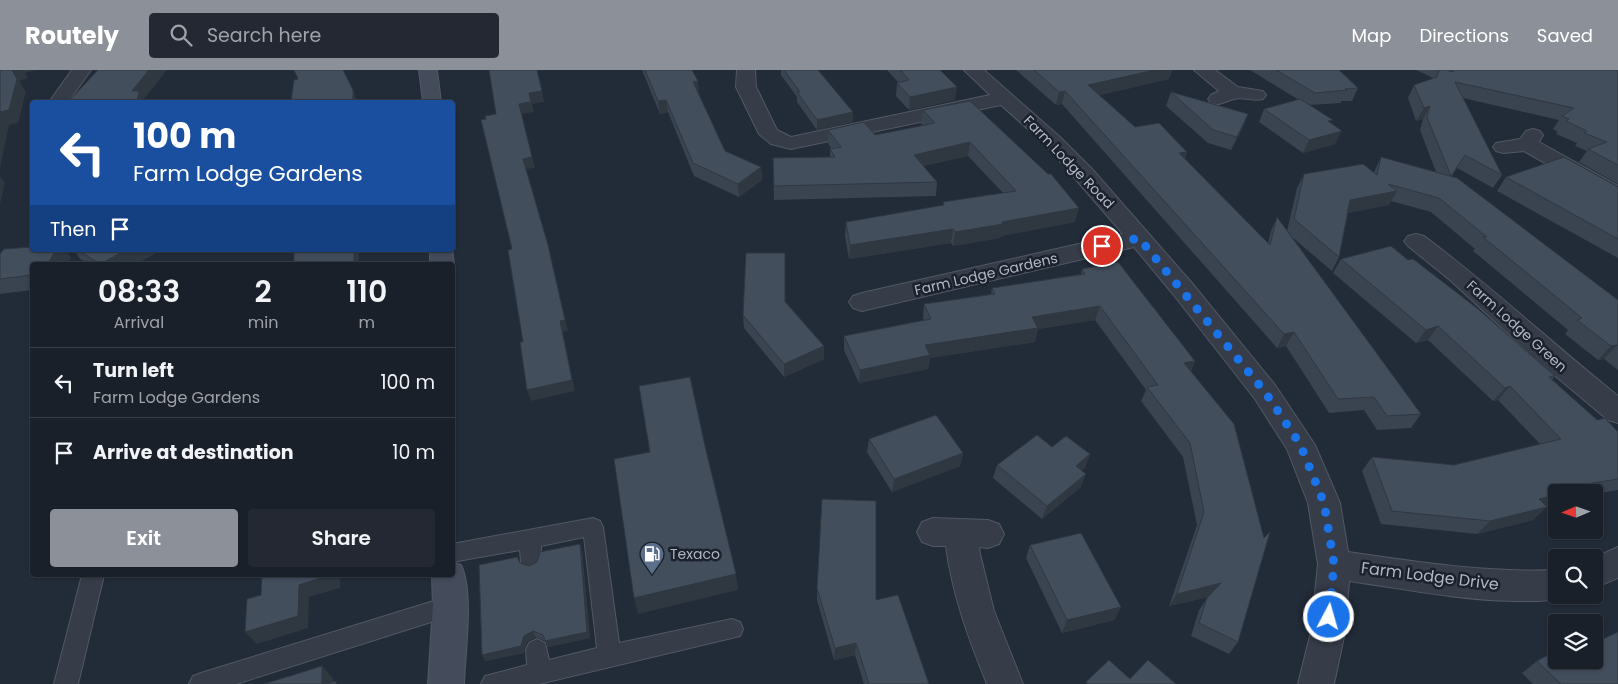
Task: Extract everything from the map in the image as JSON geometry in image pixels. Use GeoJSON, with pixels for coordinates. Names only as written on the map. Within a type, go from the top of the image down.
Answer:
{"type":"FeatureCollection","features":[{"type":"Feature","properties":{"kind":"main road"},"geometry":{"type":"LineString","coordinates":[[428,70],[432,100]]}},
{"type":"Feature","properties":{"kind":"main road"},"geometry":{"type":"LineString","coordinates":[[446,684],[449,591]]}},
{"type":"Feature","properties":{"kind":"street"},"geometry":{"type":"LineString","coordinates":[[60,100],[82,70]]}},
{"type":"Feature","properties":{"kind":"street"},"geometry":{"type":"LineString","coordinates":[[746,70],[746,87],[769,134],[778,140],[790,143],[1005,98]]}},
{"type":"Feature","properties":{"kind":"street","name":"Farm Lodge Road"},"geometry":{"type":"LineString","coordinates":[[973,70],[1053,141],[1085,175],[1265,392],[1300,444],[1324,503],[1334,564],[1328,632],[1316,684]]}},
{"type":"Feature","properties":{"kind":"street"},"geometry":{"type":"LineString","coordinates":[[1203,70],[1226,96],[1256,94]]}},
{"type":"Feature","properties":{"kind":"street"},"geometry":{"type":"LineString","coordinates":[[1503,147],[1530,140],[1618,195]]}},
{"type":"Feature","properties":{"kind":"street","name":"Farm Lodge Gardens"},"geometry":{"type":"LineString","coordinates":[[854,303],[1139,238]]}},
{"type":"Feature","properties":{"kind":"street","name":"Farm Lodge Green"},"geometry":{"type":"LineString","coordinates":[[1411,240],[1459,274],[1563,367],[1618,412]]}},
{"type":"Feature","properties":{"kind":"street"},"geometry":{"type":"LineString","coordinates":[[961,533],[969,588],[984,636],[1004,684]]}},
{"type":"Feature","properties":{"kind":"street"},"geometry":{"type":"LineString","coordinates":[[1603,569],[1618,561]]}},
{"type":"Feature","properties":{"kind":"street","name":"Farm Lodge Drive"},"geometry":{"type":"LineString","coordinates":[[1334,564],[1469,584],[1521,587],[1548,585]]}},
{"type":"Feature","properties":{"kind":"lane"},"geometry":{"type":"LineString","coordinates":[[455,552],[593,527],[609,656]]}},
{"type":"Feature","properties":{"kind":"lane"},"geometry":{"type":"LineString","coordinates":[[530,539],[531,562]]}},
{"type":"Feature","properties":{"kind":"lane"},"geometry":{"type":"LineString","coordinates":[[66,684],[93,577]]}},
{"type":"Feature","properties":{"kind":"lane"},"geometry":{"type":"LineString","coordinates":[[201,684],[449,591]]}},
{"type":"Feature","properties":{"kind":"lane"},"geometry":{"type":"LineString","coordinates":[[494,684],[732,629]]}},
{"type":"Feature","properties":{"kind":"lane"},"geometry":{"type":"LineString","coordinates":[[537,650],[539,673]]}},
{"type":"Feature","properties":{"kind":"building"},"geometry":{"type":"Polygon","coordinates":[[[0,70],[12,70],[17,79],[9,110],[0,112],[0,70]]]}},
{"type":"Feature","properties":{"kind":"building"},"geometry":{"type":"Polygon","coordinates":[[[98,70],[149,70],[132,91],[139,91],[137,100],[70,100],[98,70]]]}},
{"type":"Feature","properties":{"kind":"building"},"geometry":{"type":"Polygon","coordinates":[[[294,70],[343,70],[353,90],[353,100],[291,100],[294,80],[298,79],[294,70]]]}},
{"type":"Feature","properties":{"kind":"building"},"geometry":{"type":"Polygon","coordinates":[[[489,70],[537,70],[542,91],[529,93],[531,102],[519,104],[532,157],[523,159],[548,245],[565,320],[560,321],[572,380],[527,390],[520,342],[523,342],[508,250],[512,249],[481,120],[486,119],[485,116],[496,114],[489,70]]]}},
{"type":"Feature","properties":{"kind":"building"},"geometry":{"type":"Polygon","coordinates":[[[645,70],[692,70],[698,81],[693,82],[725,151],[761,167],[738,184],[693,163],[666,100],[658,101],[645,70]]]}},
{"type":"Feature","properties":{"kind":"building"},"geometry":{"type":"Polygon","coordinates":[[[784,70],[818,70],[853,112],[817,120],[784,70]]]}},
{"type":"Feature","properties":{"kind":"building"},"geometry":{"type":"Polygon","coordinates":[[[900,70],[940,70],[957,87],[910,97],[897,83],[909,80],[900,70]]]}},
{"type":"Feature","properties":{"kind":"building"},"geometry":{"type":"Polygon","coordinates":[[[1034,70],[1155,70],[1088,85],[1135,127],[1159,123],[1187,152],[1179,153],[1270,245],[1277,217],[1421,414],[1387,416],[1374,397],[1338,399],[1294,332],[1284,334],[1065,91],[1059,92],[1034,70]]]}},
{"type":"Feature","properties":{"kind":"building"},"geometry":{"type":"Polygon","coordinates":[[[1276,70],[1339,70],[1358,88],[1315,93],[1276,70]]]}},
{"type":"Feature","properties":{"kind":"building"},"geometry":{"type":"Polygon","coordinates":[[[1439,70],[1449,70],[1450,72],[1454,71],[1452,70],[1618,70],[1618,165],[1588,149],[1607,142],[1584,133],[1587,131],[1566,121],[1569,119],[1562,116],[1574,108],[1455,82],[1502,175],[1465,155],[1451,176],[1427,117],[1430,106],[1424,108],[1414,85],[1437,77],[1439,70]]]}},
{"type":"Feature","properties":{"kind":"building"},"geometry":{"type":"Polygon","coordinates":[[[1171,92],[1248,114],[1237,137],[1213,130],[1171,92]]]}},
{"type":"Feature","properties":{"kind":"building"},"geometry":{"type":"Polygon","coordinates":[[[1300,99],[1333,120],[1328,121],[1342,131],[1309,140],[1264,109],[1300,99]]]}},
{"type":"Feature","properties":{"kind":"building"},"geometry":{"type":"Polygon","coordinates":[[[970,101],[1048,174],[1051,174],[1079,208],[955,232],[953,229],[850,245],[846,222],[944,205],[943,202],[1016,191],[970,142],[914,155],[937,182],[774,186],[773,158],[835,157],[830,149],[841,147],[828,130],[864,122],[875,135],[935,123],[923,110],[970,101]]]}},
{"type":"Feature","properties":{"kind":"building"},"geometry":{"type":"Polygon","coordinates":[[[1381,157],[1457,178],[1618,300],[1618,346],[1611,346],[1577,320],[1582,318],[1483,237],[1487,237],[1439,198],[1388,184],[1397,191],[1350,200],[1339,257],[1294,219],[1304,174],[1363,164],[1377,175],[1381,157]]]}},
{"type":"Feature","properties":{"kind":"building"},"geometry":{"type":"Polygon","coordinates":[[[1564,157],[1618,187],[1618,239],[1506,177],[1564,157]]]}},
{"type":"Feature","properties":{"kind":"building"},"geometry":{"type":"Polygon","coordinates":[[[1391,246],[1408,260],[1413,259],[1478,309],[1555,376],[1549,377],[1597,420],[1605,418],[1618,432],[1618,479],[1586,484],[1548,484],[1548,497],[1539,499],[1547,507],[1490,521],[1392,511],[1372,457],[1454,465],[1561,439],[1510,386],[1505,388],[1438,326],[1426,330],[1341,259],[1391,246]]]}},
{"type":"Feature","properties":{"kind":"building"},"geometry":{"type":"Polygon","coordinates":[[[30,247],[30,252],[55,252],[49,262],[30,262],[30,275],[0,279],[0,254],[4,249],[30,247]]]}},
{"type":"Feature","properties":{"kind":"building"},"geometry":{"type":"Polygon","coordinates":[[[81,252],[122,252],[104,262],[97,262],[81,252]]]}},
{"type":"Feature","properties":{"kind":"building"},"geometry":{"type":"Polygon","coordinates":[[[294,252],[354,252],[354,262],[294,262],[294,252]]]}},
{"type":"Feature","properties":{"kind":"building"},"geometry":{"type":"Polygon","coordinates":[[[746,253],[785,253],[785,302],[824,346],[784,364],[743,315],[746,253]]]}},
{"type":"Feature","properties":{"kind":"building"},"geometry":{"type":"Polygon","coordinates":[[[1118,262],[1195,361],[1184,363],[1234,424],[1264,538],[1270,532],[1238,642],[1199,623],[1207,598],[1221,583],[1177,594],[1204,512],[1190,443],[1147,387],[1158,385],[1100,306],[1032,317],[1038,328],[925,345],[930,355],[860,370],[844,336],[931,319],[924,304],[995,294],[992,288],[1085,274],[1082,269],[1118,262]]]}},
{"type":"Feature","properties":{"kind":"building"},"geometry":{"type":"Polygon","coordinates":[[[690,377],[736,574],[634,598],[614,459],[650,452],[639,386],[690,377]]]}},
{"type":"Feature","properties":{"kind":"building"},"geometry":{"type":"Polygon","coordinates":[[[936,415],[963,453],[894,479],[869,439],[936,415]]]}},
{"type":"Feature","properties":{"kind":"building"},"geometry":{"type":"Polygon","coordinates":[[[1037,435],[1052,447],[1066,436],[1090,454],[1076,466],[1086,474],[1047,506],[997,465],[1037,435]]]}},
{"type":"Feature","properties":{"kind":"building"},"geometry":{"type":"Polygon","coordinates":[[[822,499],[876,501],[876,600],[898,595],[929,684],[869,684],[856,643],[835,648],[817,588],[822,499]]]}},
{"type":"Feature","properties":{"kind":"building"},"geometry":{"type":"Polygon","coordinates":[[[1081,533],[1121,607],[1067,620],[1030,545],[1081,533]]]}},
{"type":"Feature","properties":{"kind":"building"},"geometry":{"type":"Polygon","coordinates":[[[580,544],[587,632],[545,641],[543,635],[533,631],[524,636],[521,646],[482,655],[479,565],[517,557],[520,563],[529,566],[537,562],[540,552],[580,544]]]}},
{"type":"Feature","properties":{"kind":"building"},"geometry":{"type":"Polygon","coordinates":[[[262,577],[324,577],[299,585],[298,616],[245,632],[247,599],[261,595],[262,577]]]}},
{"type":"Feature","properties":{"kind":"building"},"geometry":{"type":"Polygon","coordinates":[[[1618,632],[1618,684],[1561,684],[1537,661],[1548,655],[1548,669],[1603,669],[1603,639],[1618,632]]]}},
{"type":"Feature","properties":{"kind":"building"},"geometry":{"type":"Polygon","coordinates":[[[1109,660],[1130,679],[1148,660],[1176,684],[1088,684],[1086,682],[1109,660]]]}},
{"type":"Feature","properties":{"kind":"building"},"geometry":{"type":"Polygon","coordinates":[[[322,666],[322,684],[264,684],[322,666]]]}},
{"type":"Feature","properties":{"kind":"place","name":"Texaco"},"geometry":{"type":"Point","coordinates":[652,575]}},
{"type":"Feature","properties":{"kind":"route"},"geometry":{"type":"LineString","coordinates":[[1102,246],[1139,238],[1182,288],[1265,392],[1300,444],[1324,503],[1334,564],[1329,617]]}}]}
